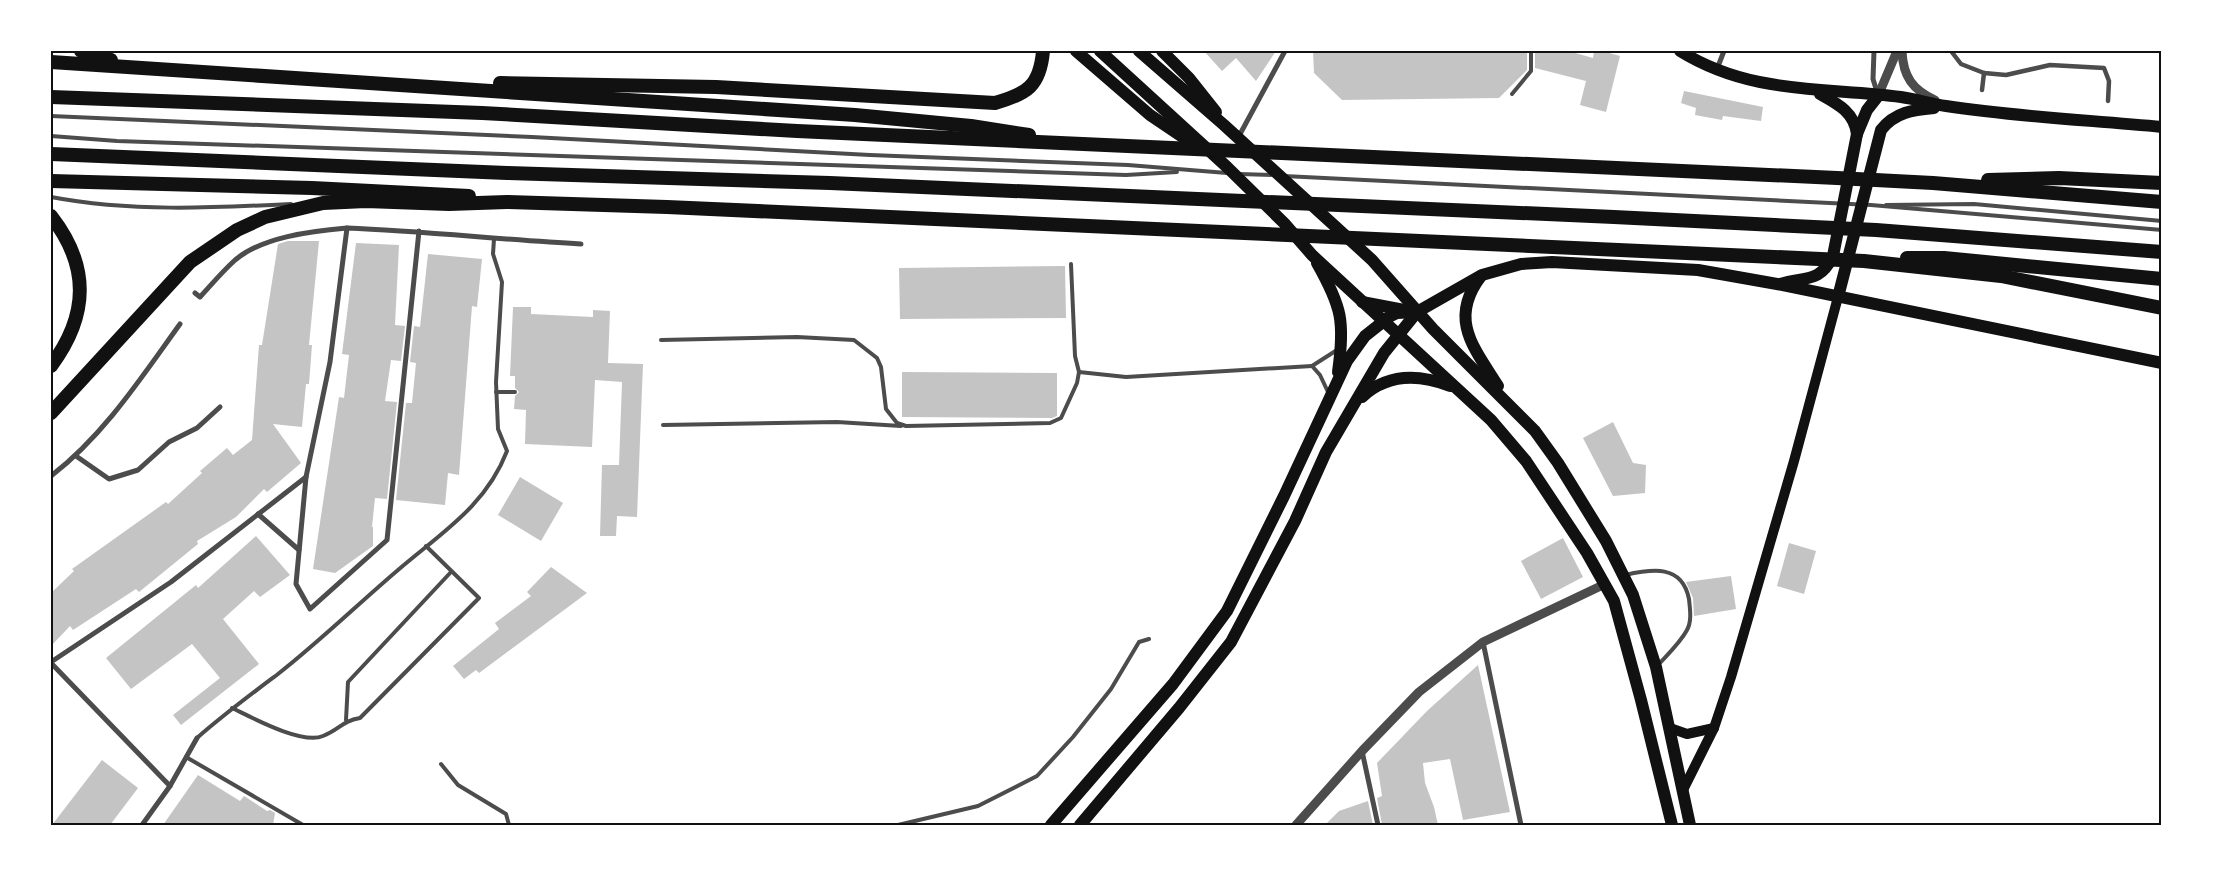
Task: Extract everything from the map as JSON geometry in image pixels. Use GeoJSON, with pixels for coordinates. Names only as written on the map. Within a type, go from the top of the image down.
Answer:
{"type":"FeatureCollection","features":[{"type":"Feature","properties":{"kind":"highway"},"geometry":{"type":"LineString","coordinates":[[81,51],[133,67]]}},
{"type":"Feature","properties":{"kind":"highway"},"geometry":{"type":"LineString","coordinates":[[391,84],[426,81],[631,84],[996,103],[1016,98],[1029,89],[1040,72],[1043,51]]}},
{"type":"Feature","properties":{"kind":"highway"},"geometry":{"type":"LineString","coordinates":[[51,62],[916,120],[1011,131],[1079,144]]}},
{"type":"Feature","properties":{"kind":"highway"},"geometry":{"type":"LineString","coordinates":[[51,97],[482,113],[787,131],[1837,178],[1933,183],[2162,202]]}},
{"type":"Feature","properties":{"kind":"highway"},"geometry":{"type":"LineString","coordinates":[[51,154],[1499,212],[1876,230],[2162,252]]}},
{"type":"Feature","properties":{"kind":"highway"},"geometry":{"type":"LineString","coordinates":[[1933,183],[2059,178],[2162,183]]}},
{"type":"Feature","properties":{"kind":"highway"},"geometry":{"type":"LineString","coordinates":[[51,181],[394,191],[467,196],[506,202]]}},
{"type":"Feature","properties":{"kind":"highway"},"geometry":{"type":"LineString","coordinates":[[51,413],[190,262],[237,230],[265,217],[322,203],[366,201],[448,204],[506,202],[939,218],[1864,261],[2001,276],[2162,308]]}},
{"type":"Feature","properties":{"kind":"highway"},"geometry":{"type":"LineString","coordinates":[[51,216],[73,250],[81,289],[74,328],[51,366]]}},
{"type":"Feature","properties":{"kind":"highway"},"geometry":{"type":"LineString","coordinates":[[1864,261],[1895,258],[1944,258],[2162,279]]}},
{"type":"Feature","properties":{"kind":"main road"},"geometry":{"type":"LineString","coordinates":[[1076,51],[1150,116],[1227,166]]}},
{"type":"Feature","properties":{"kind":"main road"},"geometry":{"type":"LineString","coordinates":[[1100,51],[1227,166],[1312,254],[1491,420],[1526,461],[1605,584],[1621,620],[1671,823]]}},
{"type":"Feature","properties":{"kind":"main road"},"geometry":{"type":"LineString","coordinates":[[1139,51],[1224,125],[1372,260],[1416,312],[1535,431],[1558,463],[1587,508],[1633,595],[1656,667],[1690,825]]}},
{"type":"Feature","properties":{"kind":"main road"},"geometry":{"type":"LineString","coordinates":[[1162,51],[1209,100],[1224,125]]}},
{"type":"Feature","properties":{"kind":"main road"},"geometry":{"type":"LineString","coordinates":[[1680,51],[1716,70],[1762,83],[1816,91],[1902,98],[1946,106],[2162,127]]}},
{"type":"Feature","properties":{"kind":"main road"},"geometry":{"type":"LineString","coordinates":[[1816,91],[1848,112],[1854,121],[1857,134]]}},
{"type":"Feature","properties":{"kind":"main road"},"geometry":{"type":"LineString","coordinates":[[1777,284],[1792,280],[1814,278],[1828,266],[1833,256],[1857,134],[1867,110],[1878,96]]}},
{"type":"Feature","properties":{"kind":"main road"},"geometry":{"type":"LineString","coordinates":[[1671,823],[1683,790],[1714,728],[1731,677],[1794,461],[1881,130],[1888,121],[1900,114],[1946,106]]}},
{"type":"Feature","properties":{"kind":"main road"},"geometry":{"type":"LineString","coordinates":[[1312,254],[1331,287],[1340,309],[1343,330],[1337,378]]}},
{"type":"Feature","properties":{"kind":"main road"},"geometry":{"type":"LineString","coordinates":[[1080,825],[1180,708],[1231,642],[1294,521],[1326,452],[1384,353],[1416,312],[1482,275],[1521,264],[1552,262],[1698,270],[1777,284],[2162,363]]}},
{"type":"Feature","properties":{"kind":"main road"},"geometry":{"type":"LineString","coordinates":[[1482,275],[1469,293],[1464,312],[1467,333],[1472,345],[1510,405]]}},
{"type":"Feature","properties":{"kind":"main road"},"geometry":{"type":"LineString","coordinates":[[1362,302],[1416,312]]}},
{"type":"Feature","properties":{"kind":"main road"},"geometry":{"type":"LineString","coordinates":[[1051,825],[1173,684],[1227,611],[1284,496],[1337,378],[1365,336],[1383,321],[1397,313],[1416,312]]}},
{"type":"Feature","properties":{"kind":"main road"},"geometry":{"type":"LineString","coordinates":[[1355,404],[1379,385],[1402,378],[1414,377],[1434,380],[1457,389]]}},
{"type":"Feature","properties":{"kind":"main road"},"geometry":{"type":"LineString","coordinates":[[1605,584],[1624,575]]}},
{"type":"Feature","properties":{"kind":"main road"},"geometry":{"type":"LineString","coordinates":[[1670,728],[1687,734],[1714,728]]}},
{"type":"Feature","properties":{"kind":"street"},"geometry":{"type":"LineString","coordinates":[[1238,138],[1285,51]]}},
{"type":"Feature","properties":{"kind":"street"},"geometry":{"type":"LineString","coordinates":[[1716,70],[1724,51]]}},
{"type":"Feature","properties":{"kind":"street"},"geometry":{"type":"LineString","coordinates":[[1874,51],[1872,79],[1878,96]]}},
{"type":"Feature","properties":{"kind":"street"},"geometry":{"type":"LineString","coordinates":[[1878,96],[1897,51]]}},
{"type":"Feature","properties":{"kind":"street"},"geometry":{"type":"LineString","coordinates":[[1902,51],[1903,66],[1909,81],[1922,94],[1946,106]]}},
{"type":"Feature","properties":{"kind":"street"},"geometry":{"type":"LineString","coordinates":[[1952,51],[1961,64],[1984,73],[2006,75],[2050,65],[2104,68],[2109,81],[2108,101]]}},
{"type":"Feature","properties":{"kind":"street"},"geometry":{"type":"LineString","coordinates":[[1982,90],[1984,73]]}},
{"type":"Feature","properties":{"kind":"street"},"geometry":{"type":"LineString","coordinates":[[347,228],[330,362],[306,477],[296,584],[310,609],[387,540],[419,231]]}},
{"type":"Feature","properties":{"kind":"street"},"geometry":{"type":"LineString","coordinates":[[195,293],[200,297],[236,260],[271,241],[309,231],[347,228],[419,231],[494,239],[581,244]]}},
{"type":"Feature","properties":{"kind":"street"},"geometry":{"type":"LineString","coordinates":[[51,476],[76,456],[131,393],[180,324]]}},
{"type":"Feature","properties":{"kind":"street"},"geometry":{"type":"LineString","coordinates":[[76,456],[109,479],[138,470],[169,442],[196,428],[220,407]]}},
{"type":"Feature","properties":{"kind":"street"},"geometry":{"type":"LineString","coordinates":[[170,786],[51,662],[171,582],[306,477]]}},
{"type":"Feature","properties":{"kind":"street"},"geometry":{"type":"LineString","coordinates":[[258,514],[299,550]]}},
{"type":"Feature","properties":{"kind":"street"},"geometry":{"type":"LineString","coordinates":[[1296,825],[1362,751],[1419,692],[1483,642],[1605,584]]}},
{"type":"Feature","properties":{"kind":"street"},"geometry":{"type":"LineString","coordinates":[[1483,642],[1520,825]]}},
{"type":"Feature","properties":{"kind":"street"},"geometry":{"type":"LineString","coordinates":[[142,825],[170,786],[197,738]]}},
{"type":"Feature","properties":{"kind":"street"},"geometry":{"type":"LineString","coordinates":[[1362,751],[1378,825]]}},
{"type":"Feature","properties":{"kind":"lane"},"geometry":{"type":"LineString","coordinates":[[1512,94],[1531,70],[1531,51]]}},
{"type":"Feature","properties":{"kind":"lane"},"geometry":{"type":"LineString","coordinates":[[51,116],[512,136],[870,155],[1128,165],[1189,171],[1502,185],[1871,205],[2162,230]]}},
{"type":"Feature","properties":{"kind":"lane"},"geometry":{"type":"LineString","coordinates":[[51,136],[253,146],[1126,175],[1189,171]]}},
{"type":"Feature","properties":{"kind":"lane"},"geometry":{"type":"LineString","coordinates":[[51,197],[83,203],[174,207],[226,208],[322,203]]}},
{"type":"Feature","properties":{"kind":"lane"},"geometry":{"type":"LineString","coordinates":[[1871,205],[1974,204],[2162,220]]}},
{"type":"Feature","properties":{"kind":"lane"},"geometry":{"type":"LineString","coordinates":[[197,738],[232,708],[279,674],[426,546],[468,513],[498,474],[507,451],[498,429],[496,392],[502,282],[493,254],[494,239]]}},
{"type":"Feature","properties":{"kind":"lane"},"geometry":{"type":"LineString","coordinates":[[663,425],[837,422],[906,426],[1050,423],[1061,418],[1077,383],[1079,372],[1075,356],[1072,264]]}},
{"type":"Feature","properties":{"kind":"lane"},"geometry":{"type":"LineString","coordinates":[[661,340],[797,337],[854,340],[877,358],[881,367],[886,408],[897,423],[906,426]]}},
{"type":"Feature","properties":{"kind":"lane"},"geometry":{"type":"LineString","coordinates":[[1079,372],[1126,377],[1312,366],[1334,354],[1342,345]]}},
{"type":"Feature","properties":{"kind":"lane"},"geometry":{"type":"LineString","coordinates":[[1312,366],[1320,375],[1329,396]]}},
{"type":"Feature","properties":{"kind":"lane"},"geometry":{"type":"LineString","coordinates":[[496,392],[515,392]]}},
{"type":"Feature","properties":{"kind":"lane"},"geometry":{"type":"LineString","coordinates":[[232,708],[292,734],[311,738],[321,737],[337,729],[346,720],[360,718],[479,598],[426,546]]}},
{"type":"Feature","properties":{"kind":"lane"},"geometry":{"type":"LineString","coordinates":[[1624,575],[1654,569],[1680,578],[1687,588],[1691,610],[1688,628],[1679,642],[1656,667]]}},
{"type":"Feature","properties":{"kind":"lane"},"geometry":{"type":"LineString","coordinates":[[346,720],[348,682],[451,572]]}},
{"type":"Feature","properties":{"kind":"lane"},"geometry":{"type":"LineString","coordinates":[[898,825],[978,806],[1037,776],[1073,737],[1111,689],[1139,642],[1149,639]]}},
{"type":"Feature","properties":{"kind":"lane"},"geometry":{"type":"LineString","coordinates":[[186,757],[303,825]]}},
{"type":"Feature","properties":{"kind":"lane"},"geometry":{"type":"LineString","coordinates":[[441,764],[458,785],[506,814],[509,825]]}},
{"type":"Feature","properties":{"kind":"building"},"geometry":{"type":"Polygon","coordinates":[[[1204,51],[1276,51],[1256,81],[1236,58],[1222,71],[1204,51]]]}},
{"type":"Feature","properties":{"kind":"building"},"geometry":{"type":"Polygon","coordinates":[[[1313,51],[1527,51],[1527,70],[1499,98],[1342,100],[1314,73],[1313,51]]]}},
{"type":"Feature","properties":{"kind":"building"},"geometry":{"type":"Polygon","coordinates":[[[1535,51],[1568,51],[1593,58],[1594,51],[1602,51],[1620,56],[1606,112],[1580,105],[1586,81],[1535,68],[1535,51]]]}},
{"type":"Feature","properties":{"kind":"building"},"geometry":{"type":"Polygon","coordinates":[[[1684,91],[1763,107],[1761,121],[1723,116],[1722,120],[1695,115],[1696,108],[1681,103],[1684,91]]]}},
{"type":"Feature","properties":{"kind":"building"},"geometry":{"type":"Polygon","coordinates":[[[288,241],[319,241],[309,345],[312,345],[309,384],[306,384],[302,427],[273,424],[301,463],[267,492],[264,489],[236,517],[197,541],[198,544],[139,592],[136,589],[73,630],[70,626],[51,646],[51,593],[74,571],[72,569],[166,502],[168,504],[202,473],[200,471],[227,448],[233,455],[252,440],[259,345],[262,345],[278,244],[288,241]]]}},
{"type":"Feature","properties":{"kind":"building"},"geometry":{"type":"Polygon","coordinates":[[[356,243],[399,245],[395,325],[405,326],[401,361],[391,360],[385,401],[397,402],[387,499],[375,498],[372,527],[373,546],[335,573],[313,569],[339,397],[344,398],[349,355],[342,354],[356,243]]]}},
{"type":"Feature","properties":{"kind":"building"},"geometry":{"type":"Polygon","coordinates":[[[428,254],[482,259],[477,307],[472,306],[459,475],[448,473],[445,505],[396,500],[406,403],[412,403],[416,363],[410,362],[414,326],[420,327],[428,254]]]}},
{"type":"Feature","properties":{"kind":"building"},"geometry":{"type":"Polygon","coordinates":[[[1065,266],[1066,318],[900,319],[899,268],[1065,266]]]}},
{"type":"Feature","properties":{"kind":"building"},"geometry":{"type":"Polygon","coordinates":[[[513,307],[531,307],[531,314],[593,317],[593,310],[610,311],[608,363],[643,364],[637,517],[617,516],[616,536],[600,536],[602,465],[619,465],[622,382],[595,380],[592,447],[525,444],[526,410],[514,409],[515,396],[519,392],[515,388],[515,376],[510,376],[513,307]]]}},
{"type":"Feature","properties":{"kind":"building"},"geometry":{"type":"Polygon","coordinates":[[[902,372],[1057,373],[1057,416],[1052,418],[902,417],[902,372]]]}},
{"type":"Feature","properties":{"kind":"building"},"geometry":{"type":"Polygon","coordinates":[[[1613,422],[1633,463],[1646,465],[1645,493],[1613,496],[1583,438],[1613,422]]]}},
{"type":"Feature","properties":{"kind":"building"},"geometry":{"type":"Polygon","coordinates":[[[520,477],[563,503],[541,541],[498,515],[520,477]]]}},
{"type":"Feature","properties":{"kind":"building"},"geometry":{"type":"Polygon","coordinates":[[[256,536],[290,575],[260,597],[254,591],[223,619],[259,664],[181,725],[173,715],[220,678],[192,644],[131,689],[106,658],[196,585],[198,588],[256,536]]]}},
{"type":"Feature","properties":{"kind":"building"},"geometry":{"type":"Polygon","coordinates":[[[1563,538],[1583,577],[1541,599],[1521,561],[1563,538]]]}},
{"type":"Feature","properties":{"kind":"building"},"geometry":{"type":"Polygon","coordinates":[[[1789,543],[1816,551],[1804,594],[1777,586],[1789,543]]]}},
{"type":"Feature","properties":{"kind":"building"},"geometry":{"type":"Polygon","coordinates":[[[551,567],[587,593],[479,673],[476,670],[464,679],[453,666],[499,629],[495,623],[531,596],[527,592],[551,567]]]}},
{"type":"Feature","properties":{"kind":"building"},"geometry":{"type":"Polygon","coordinates":[[[1731,576],[1736,609],[1694,616],[1693,598],[1686,582],[1731,576]]]}},
{"type":"Feature","properties":{"kind":"building"},"geometry":{"type":"Polygon","coordinates":[[[1478,665],[1510,812],[1463,820],[1450,759],[1423,763],[1425,783],[1434,807],[1438,825],[1382,825],[1377,798],[1382,796],[1377,763],[1427,711],[1478,665]]]}},
{"type":"Feature","properties":{"kind":"building"},"geometry":{"type":"Polygon","coordinates":[[[102,760],[138,788],[110,825],[52,825],[102,760]]]}},
{"type":"Feature","properties":{"kind":"building"},"geometry":{"type":"Polygon","coordinates":[[[198,775],[240,801],[244,796],[267,811],[270,810],[275,813],[273,825],[163,825],[198,775]]]}},
{"type":"Feature","properties":{"kind":"building"},"geometry":{"type":"Polygon","coordinates":[[[1368,801],[1373,825],[1325,825],[1339,811],[1368,801]]]}}]}
